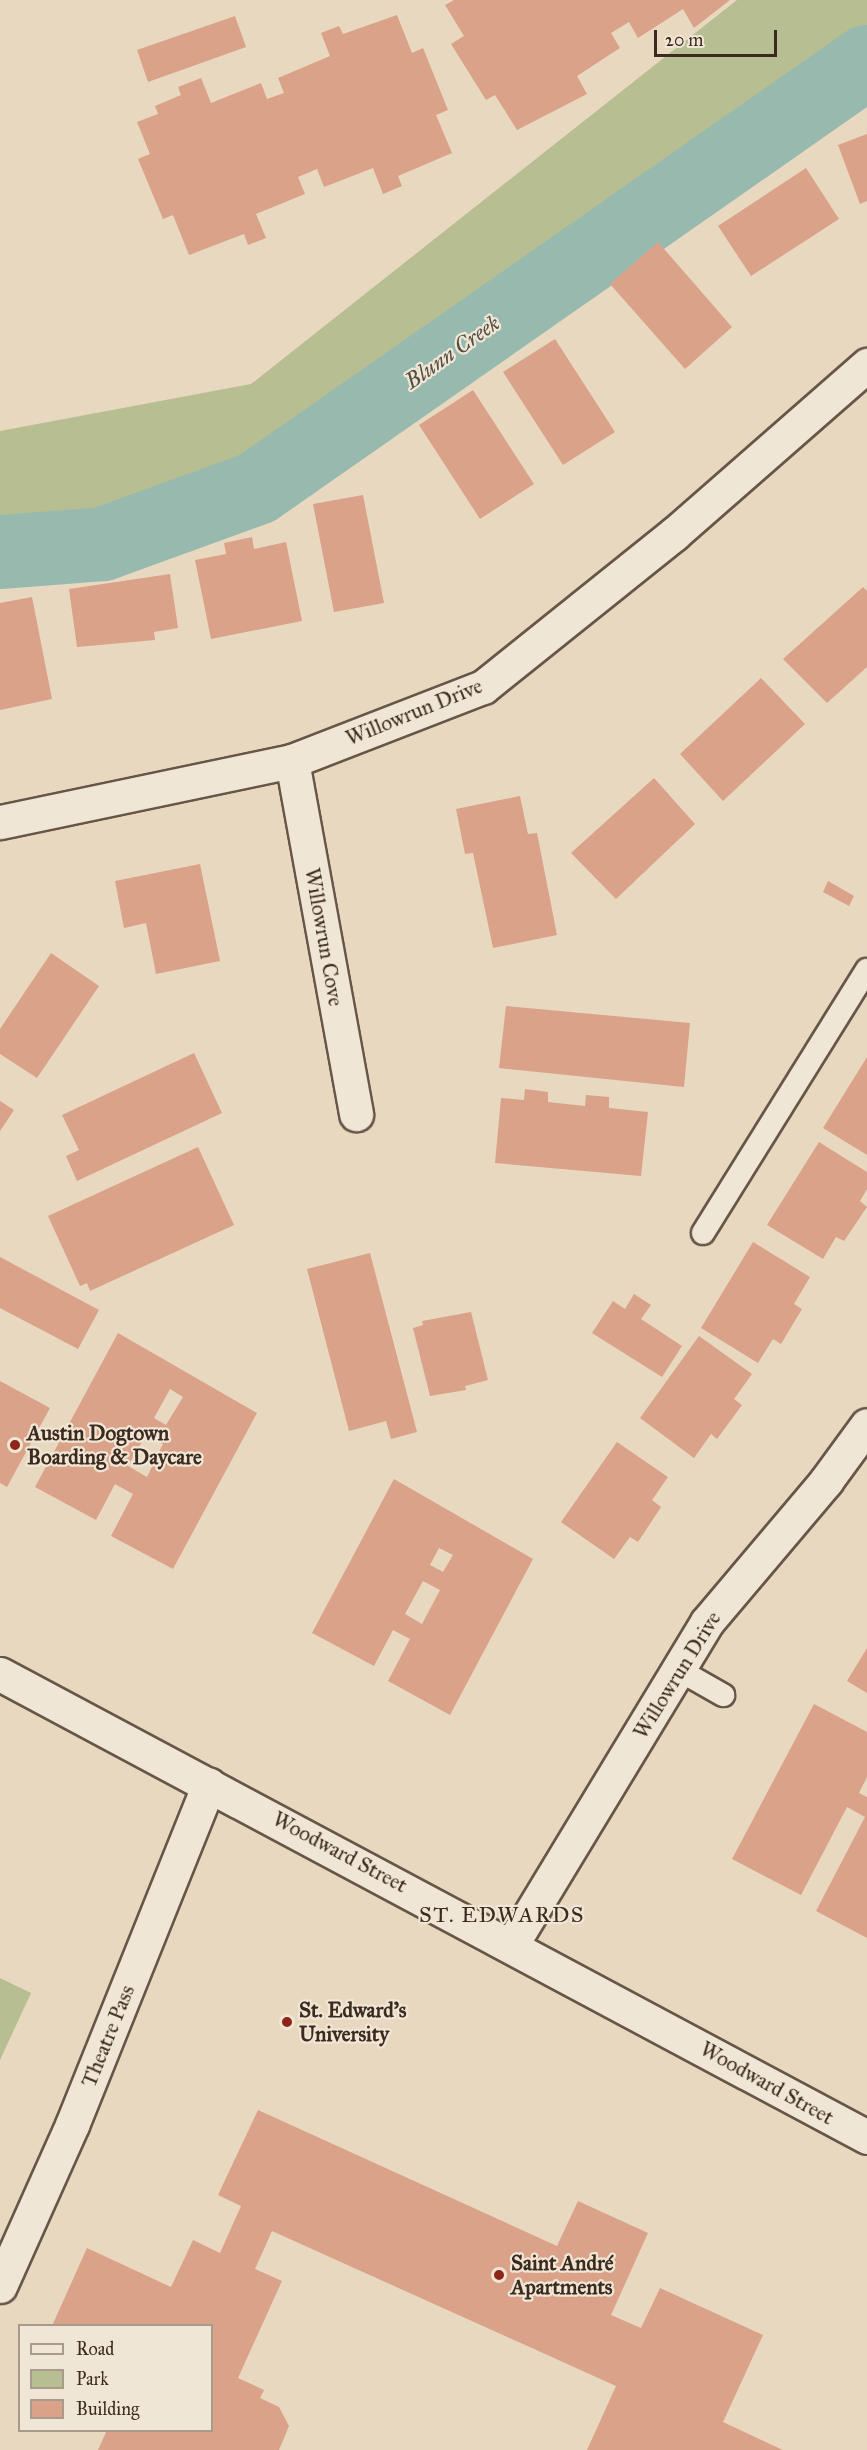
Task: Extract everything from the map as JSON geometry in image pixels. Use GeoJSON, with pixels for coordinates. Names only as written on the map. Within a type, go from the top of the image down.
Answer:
{"type":"FeatureCollection","features":[{"type":"Feature","properties":{"kind":"street","name":"Willowrun Drive"},"geometry":{"type":"LineString","coordinates":[[0,822],[292,761],[483,687],[674,534],[867,365]]}},
{"type":"Feature","properties":{"kind":"street","name":"Willowrun Cove"},"geometry":{"type":"LineString","coordinates":[[292,761],[356,1114]]}},
{"type":"Feature","properties":{"kind":"street","name":"Willowrun Drive"},"geometry":{"type":"LineString","coordinates":[[512,1944],[707,1622],[826,1481],[867,1425]]}},
{"type":"Feature","properties":{"kind":"street","name":"Woodward Street"},"geometry":{"type":"LineString","coordinates":[[0,1674],[512,1944],[867,2137]]}},
{"type":"Feature","properties":{"kind":"street","name":"Theatre Pass"},"geometry":{"type":"LineString","coordinates":[[0,2286],[72,2125],[209,1784]]}},
{"type":"Feature","properties":{"kind":"lane"},"geometry":{"type":"LineString","coordinates":[[703,1233],[867,970]]}},
{"type":"Feature","properties":{"kind":"lane"},"geometry":{"type":"LineString","coordinates":[[678,1670],[723,1695]]}},
{"type":"Feature","properties":{"kind":"green space"},"geometry":{"type":"Polygon","coordinates":[[[737,0],[867,0],[867,102],[855,106],[293,482],[103,561],[0,579],[0,431],[251,384],[737,0]]]}},
{"type":"Feature","properties":{"kind":"green space"},"geometry":{"type":"Polygon","coordinates":[[[0,1978],[31,1993],[0,2060],[0,1978]]]}},
{"type":"Feature","properties":{"kind":"building"},"geometry":{"type":"Polygon","coordinates":[[[454,0],[730,0],[694,28],[683,9],[638,38],[629,22],[611,33],[620,48],[577,76],[587,94],[517,130],[495,95],[486,100],[451,44],[464,36],[445,5],[454,0]]]}},
{"type":"Feature","properties":{"kind":"building"},"geometry":{"type":"Polygon","coordinates":[[[397,15],[412,53],[423,48],[448,110],[436,115],[452,153],[398,176],[402,186],[383,194],[373,168],[324,187],[317,169],[298,177],[305,194],[256,214],[266,238],[248,245],[244,234],[189,255],[173,215],[163,219],[138,159],[150,154],[137,122],[158,114],[155,106],[181,95],[178,87],[201,78],[211,103],[261,83],[267,99],[284,93],[278,78],[330,56],[321,33],[339,26],[343,34],[397,15]]]}},
{"type":"Feature","properties":{"kind":"building"},"geometry":{"type":"Polygon","coordinates":[[[235,16],[246,47],[148,82],[137,50],[235,16]]]}},
{"type":"Feature","properties":{"kind":"building"},"geometry":{"type":"Polygon","coordinates":[[[867,134],[867,201],[860,204],[838,145],[867,134]]]}},
{"type":"Feature","properties":{"kind":"building"},"geometry":{"type":"Polygon","coordinates":[[[806,168],[839,219],[751,276],[718,226],[806,168]]]}},
{"type":"Feature","properties":{"kind":"building"},"geometry":{"type":"Polygon","coordinates":[[[658,242],[732,327],[685,369],[610,284],[658,242]]]}},
{"type":"Feature","properties":{"kind":"building"},"geometry":{"type":"Polygon","coordinates":[[[555,339],[615,432],[563,465],[503,372],[555,339]]]}},
{"type":"Feature","properties":{"kind":"building"},"geometry":{"type":"Polygon","coordinates":[[[473,390],[534,484],[480,519],[419,425],[473,390]]]}},
{"type":"Feature","properties":{"kind":"building"},"geometry":{"type":"Polygon","coordinates":[[[363,495],[384,603],[334,612],[313,504],[363,495]]]}},
{"type":"Feature","properties":{"kind":"building"},"geometry":{"type":"Polygon","coordinates":[[[252,537],[254,549],[286,542],[302,621],[211,639],[195,560],[226,554],[224,543],[252,537]]]}},
{"type":"Feature","properties":{"kind":"building"},"geometry":{"type":"Polygon","coordinates":[[[170,574],[178,628],[154,632],[155,640],[77,647],[69,589],[170,574]]]}},
{"type":"Feature","properties":{"kind":"building"},"geometry":{"type":"Polygon","coordinates":[[[863,587],[867,591],[867,667],[827,703],[783,659],[863,587]]]}},
{"type":"Feature","properties":{"kind":"building"},"geometry":{"type":"Polygon","coordinates":[[[32,597],[52,699],[0,710],[0,603],[32,597]]]}},
{"type":"Feature","properties":{"kind":"building"},"geometry":{"type":"Polygon","coordinates":[[[761,678],[805,724],[723,801],[680,754],[761,678]]]}},
{"type":"Feature","properties":{"kind":"building"},"geometry":{"type":"Polygon","coordinates":[[[654,778],[695,824],[616,899],[571,853],[654,778]]]}},
{"type":"Feature","properties":{"kind":"building"},"geometry":{"type":"Polygon","coordinates":[[[520,796],[528,834],[537,833],[557,935],[493,948],[473,853],[465,854],[456,809],[520,796]]]}},
{"type":"Feature","properties":{"kind":"building"},"geometry":{"type":"Polygon","coordinates":[[[200,864],[220,961],[156,974],[146,923],[124,928],[115,881],[200,864]]]}},
{"type":"Feature","properties":{"kind":"building"},"geometry":{"type":"Polygon","coordinates":[[[828,881],[854,896],[849,906],[823,892],[828,881]]]}},
{"type":"Feature","properties":{"kind":"building"},"geometry":{"type":"Polygon","coordinates":[[[51,953],[99,986],[37,1078],[0,1054],[0,1029],[51,953]]]}},
{"type":"Feature","properties":{"kind":"building"},"geometry":{"type":"Polygon","coordinates":[[[506,1006],[690,1023],[684,1087],[499,1068],[506,1006]]]}},
{"type":"Feature","properties":{"kind":"building"},"geometry":{"type":"Polygon","coordinates":[[[194,1053],[222,1113],[77,1181],[66,1156],[79,1150],[62,1115],[194,1053]]]}},
{"type":"Feature","properties":{"kind":"building"},"geometry":{"type":"Polygon","coordinates":[[[867,1057],[867,1155],[823,1128],[867,1057]]]}},
{"type":"Feature","properties":{"kind":"building"},"geometry":{"type":"Polygon","coordinates":[[[525,1089],[548,1092],[548,1102],[585,1106],[586,1095],[609,1097],[609,1108],[648,1112],[641,1176],[495,1163],[501,1098],[524,1100],[525,1089]]]}},
{"type":"Feature","properties":{"kind":"building"},"geometry":{"type":"Polygon","coordinates":[[[0,1101],[14,1110],[0,1131],[0,1101]]]}},
{"type":"Feature","properties":{"kind":"building"},"geometry":{"type":"Polygon","coordinates":[[[819,1142],[867,1172],[867,1189],[860,1201],[867,1207],[844,1241],[836,1237],[823,1259],[767,1225],[819,1142]]]}},
{"type":"Feature","properties":{"kind":"building"},"geometry":{"type":"Polygon","coordinates":[[[198,1147],[234,1225],[90,1291],[87,1283],[80,1286],[48,1216],[198,1147]]]}},
{"type":"Feature","properties":{"kind":"building"},"geometry":{"type":"Polygon","coordinates":[[[753,1242],[810,1277],[794,1304],[802,1309],[781,1344],[773,1339],[758,1363],[701,1328],[753,1242]]]}},
{"type":"Feature","properties":{"kind":"building"},"geometry":{"type":"Polygon","coordinates":[[[370,1253],[417,1432],[391,1439],[386,1421],[349,1431],[307,1269],[370,1253]]]}},
{"type":"Feature","properties":{"kind":"building"},"geometry":{"type":"Polygon","coordinates":[[[0,1257],[99,1310],[78,1349],[0,1308],[0,1257]]]}},
{"type":"Feature","properties":{"kind":"building"},"geometry":{"type":"Polygon","coordinates":[[[634,1294],[651,1305],[641,1319],[682,1346],[662,1377],[592,1333],[613,1301],[625,1309],[634,1294]]]}},
{"type":"Feature","properties":{"kind":"building"},"geometry":{"type":"Polygon","coordinates":[[[471,1312],[488,1380],[465,1386],[466,1390],[430,1396],[413,1328],[423,1325],[422,1321],[471,1312]]]}},
{"type":"Feature","properties":{"kind":"building"},"geometry":{"type":"Polygon","coordinates":[[[118,1333],[257,1413],[173,1569],[111,1536],[133,1494],[115,1484],[96,1520],[35,1487],[118,1333]],[[170,1389],[154,1418],[166,1425],[183,1397],[170,1389]],[[146,1435],[128,1466],[147,1477],[163,1444],[146,1435]]]}},
{"type":"Feature","properties":{"kind":"building"},"geometry":{"type":"Polygon","coordinates":[[[699,1336],[752,1374],[734,1399],[742,1405],[717,1439],[711,1434],[694,1458],[640,1418],[699,1336]]]}},
{"type":"Feature","properties":{"kind":"building","name":"Austin Dogtown Boarding & Daycare"},"geometry":{"type":"Polygon","coordinates":[[[0,1381],[50,1408],[7,1487],[0,1483],[0,1381]]]}},
{"type":"Feature","properties":{"kind":"building"},"geometry":{"type":"Polygon","coordinates":[[[617,1442],[668,1477],[652,1500],[661,1507],[638,1542],[630,1537],[614,1559],[561,1522],[617,1442]]]}},
{"type":"Feature","properties":{"kind":"building"},"geometry":{"type":"Polygon","coordinates":[[[394,1479],[533,1559],[450,1715],[388,1681],[410,1639],[393,1630],[374,1666],[312,1633],[394,1479]],[[439,1548],[430,1565],[443,1572],[453,1555],[439,1548]],[[423,1581],[405,1614],[422,1624],[440,1590],[423,1581]]]}},
{"type":"Feature","properties":{"kind":"building"},"geometry":{"type":"Polygon","coordinates":[[[867,1648],[867,1693],[847,1681],[867,1648]]]}},
{"type":"Feature","properties":{"kind":"building"},"geometry":{"type":"Polygon","coordinates":[[[814,1704],[867,1732],[867,1777],[859,1793],[867,1797],[867,1938],[816,1911],[865,1817],[847,1807],[801,1895],[732,1859],[814,1704]]]}},
{"type":"Feature","properties":{"kind":"building","name":"Saint André Apartments"},"geometry":{"type":"Polygon","coordinates":[[[258,2110],[557,2246],[578,2201],[648,2233],[611,2315],[641,2328],[660,2288],[763,2335],[723,2422],[783,2450],[587,2450],[616,2386],[272,2231],[255,2269],[282,2281],[238,2378],[264,2390],[260,2398],[279,2407],[289,2426],[279,2450],[98,2450],[106,2432],[213,2432],[213,2324],[53,2324],[87,2248],[171,2287],[193,2240],[220,2253],[241,2206],[218,2195],[258,2110]]]}},
{"type":"Feature","properties":{"kind":"waterway","name":"Blunn Creek"},"geometry":{"type":"LineString","coordinates":[[0,552],[103,544],[257,488],[867,62]]}},
{"type":"Feature","properties":{"kind":"place","name":"Austin Dogtown Boarding & Daycare"},"geometry":{"type":"Point","coordinates":[15,1445]}},
{"type":"Feature","properties":{"kind":"place","name":"St. Edward's University"},"geometry":{"type":"Point","coordinates":[287,2022]}},
{"type":"Feature","properties":{"kind":"place","name":"Saint André Apartments"},"geometry":{"type":"Point","coordinates":[499,2275]}},
{"type":"Feature","properties":{"kind":"district","name":"ST. EDWARDS"},"geometry":{"type":"Point","coordinates":[502,1915]}}]}
